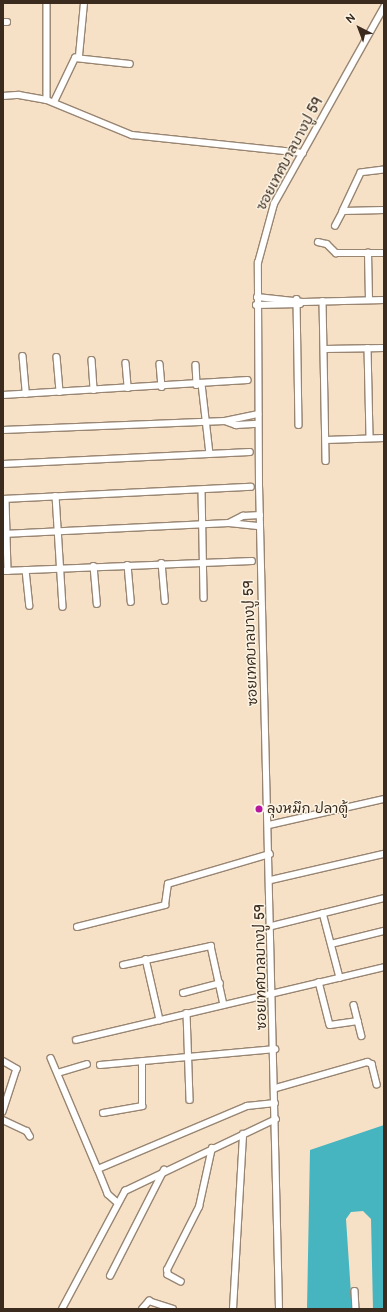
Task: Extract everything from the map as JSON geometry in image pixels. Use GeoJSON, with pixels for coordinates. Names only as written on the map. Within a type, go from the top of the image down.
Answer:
{"type":"FeatureCollection","features":[{"type":"Feature","properties":{"kind":"street"},"geometry":{"type":"LineString","coordinates":[[47,3],[47,100]]}},
{"type":"Feature","properties":{"kind":"street"},"geometry":{"type":"LineString","coordinates":[[54,102],[68,68],[79,56],[84,3]]}},
{"type":"Feature","properties":{"kind":"street","name":"ซอยเทศบาลบางปู 59"},"geometry":{"type":"LineString","coordinates":[[279,1309],[275,1103],[276,1088],[260,526],[256,305],[264,230],[274,204],[384,7]]}},
{"type":"Feature","properties":{"kind":"street"},"geometry":{"type":"LineString","coordinates":[[79,56],[130,64]]}},
{"type":"Feature","properties":{"kind":"street"},"geometry":{"type":"LineString","coordinates":[[3,96],[19,95],[54,102],[132,134],[303,153]]}},
{"type":"Feature","properties":{"kind":"street"},"geometry":{"type":"LineString","coordinates":[[335,226],[361,173],[384,170]]}},
{"type":"Feature","properties":{"kind":"street"},"geometry":{"type":"LineString","coordinates":[[343,211],[384,210]]}},
{"type":"Feature","properties":{"kind":"street"},"geometry":{"type":"LineString","coordinates":[[318,242],[327,244],[336,253],[384,253]]}},
{"type":"Feature","properties":{"kind":"street"},"geometry":{"type":"LineString","coordinates":[[368,253],[369,300]]}},
{"type":"Feature","properties":{"kind":"street"},"geometry":{"type":"LineString","coordinates":[[257,297],[298,299],[303,302],[384,300]]}},
{"type":"Feature","properties":{"kind":"street"},"geometry":{"type":"LineString","coordinates":[[298,299],[299,425]]}},
{"type":"Feature","properties":{"kind":"street"},"geometry":{"type":"LineString","coordinates":[[323,301],[326,462]]}},
{"type":"Feature","properties":{"kind":"street"},"geometry":{"type":"LineString","coordinates":[[256,305],[298,306],[303,302]]}},
{"type":"Feature","properties":{"kind":"street"},"geometry":{"type":"LineString","coordinates":[[368,348],[370,438]]}},
{"type":"Feature","properties":{"kind":"street"},"geometry":{"type":"LineString","coordinates":[[325,349],[384,348]]}},
{"type":"Feature","properties":{"kind":"street"},"geometry":{"type":"LineString","coordinates":[[23,356],[26,394]]}},
{"type":"Feature","properties":{"kind":"street"},"geometry":{"type":"LineString","coordinates":[[57,357],[60,392]]}},
{"type":"Feature","properties":{"kind":"street"},"geometry":{"type":"LineString","coordinates":[[92,360],[94,390]]}},
{"type":"Feature","properties":{"kind":"street"},"geometry":{"type":"LineString","coordinates":[[126,363],[128,388]]}},
{"type":"Feature","properties":{"kind":"street"},"geometry":{"type":"LineString","coordinates":[[160,364],[162,386]]}},
{"type":"Feature","properties":{"kind":"street"},"geometry":{"type":"LineString","coordinates":[[196,365],[207,421],[210,454]]}},
{"type":"Feature","properties":{"kind":"street"},"geometry":{"type":"LineString","coordinates":[[3,395],[248,380]]}},
{"type":"Feature","properties":{"kind":"street"},"geometry":{"type":"LineString","coordinates":[[3,430],[225,421],[258,414]]}},
{"type":"Feature","properties":{"kind":"street"},"geometry":{"type":"LineString","coordinates":[[225,421],[236,425],[258,424]]}},
{"type":"Feature","properties":{"kind":"street"},"geometry":{"type":"LineString","coordinates":[[326,440],[384,438]]}},
{"type":"Feature","properties":{"kind":"street"},"geometry":{"type":"LineString","coordinates":[[3,464],[250,452]]}},
{"type":"Feature","properties":{"kind":"street"},"geometry":{"type":"LineString","coordinates":[[251,487],[4,499],[5,571],[162,563],[252,561]]}},
{"type":"Feature","properties":{"kind":"street"},"geometry":{"type":"LineString","coordinates":[[202,490],[202,563],[204,598]]}},
{"type":"Feature","properties":{"kind":"street"},"geometry":{"type":"LineString","coordinates":[[56,496],[63,607]]}},
{"type":"Feature","properties":{"kind":"street"},"geometry":{"type":"LineString","coordinates":[[229,523],[243,516],[260,515]]}},
{"type":"Feature","properties":{"kind":"street"},"geometry":{"type":"LineString","coordinates":[[5,534],[229,523],[260,526]]}},
{"type":"Feature","properties":{"kind":"street"},"geometry":{"type":"LineString","coordinates":[[162,563],[165,601]]}},
{"type":"Feature","properties":{"kind":"street"},"geometry":{"type":"LineString","coordinates":[[128,565],[131,602]]}},
{"type":"Feature","properties":{"kind":"street"},"geometry":{"type":"LineString","coordinates":[[94,566],[97,604]]}},
{"type":"Feature","properties":{"kind":"street"},"geometry":{"type":"LineString","coordinates":[[26,570],[30,606]]}},
{"type":"Feature","properties":{"kind":"street"},"geometry":{"type":"LineString","coordinates":[[269,825],[384,798]]}},
{"type":"Feature","properties":{"kind":"street"},"geometry":{"type":"LineString","coordinates":[[77,927],[161,907],[167,902],[168,884],[270,854]]}},
{"type":"Feature","properties":{"kind":"street"},"geometry":{"type":"LineString","coordinates":[[271,880],[384,854]]}},
{"type":"Feature","properties":{"kind":"street"},"geometry":{"type":"LineString","coordinates":[[272,926],[384,898]]}},
{"type":"Feature","properties":{"kind":"street"},"geometry":{"type":"LineString","coordinates":[[323,913],[340,978]]}},
{"type":"Feature","properties":{"kind":"street"},"geometry":{"type":"LineString","coordinates":[[331,944],[384,931]]}},
{"type":"Feature","properties":{"kind":"street"},"geometry":{"type":"LineString","coordinates":[[123,965],[208,945],[214,951],[224,1005]]}},
{"type":"Feature","properties":{"kind":"street"},"geometry":{"type":"LineString","coordinates":[[146,959],[160,1020]]}},
{"type":"Feature","properties":{"kind":"street"},"geometry":{"type":"LineString","coordinates":[[76,1040],[384,967]]}},
{"type":"Feature","properties":{"kind":"street"},"geometry":{"type":"LineString","coordinates":[[319,982],[330,1025],[358,1021]]}},
{"type":"Feature","properties":{"kind":"street"},"geometry":{"type":"LineString","coordinates":[[183,993],[220,983]]}},
{"type":"Feature","properties":{"kind":"street"},"geometry":{"type":"LineString","coordinates":[[354,1005],[362,1036]]}},
{"type":"Feature","properties":{"kind":"street"},"geometry":{"type":"LineString","coordinates":[[187,1013],[190,1100]]}},
{"type":"Feature","properties":{"kind":"street"},"geometry":{"type":"LineString","coordinates":[[100,1065],[189,1059],[275,1049]]}},
{"type":"Feature","properties":{"kind":"street"},"geometry":{"type":"LineString","coordinates":[[51,1058],[108,1194],[117,1202]]}},
{"type":"Feature","properties":{"kind":"street"},"geometry":{"type":"LineString","coordinates":[[3,1061],[16,1069],[3,1112]]}},
{"type":"Feature","properties":{"kind":"street"},"geometry":{"type":"LineString","coordinates":[[103,1113],[142,1106],[142,1062]]}},
{"type":"Feature","properties":{"kind":"street"},"geometry":{"type":"LineString","coordinates":[[276,1088],[367,1062],[372,1064],[377,1084]]}},
{"type":"Feature","properties":{"kind":"street"},"geometry":{"type":"LineString","coordinates":[[58,1073],[87,1064]]}},
{"type":"Feature","properties":{"kind":"street"},"geometry":{"type":"LineString","coordinates":[[98,1169],[247,1106],[275,1103]]}},
{"type":"Feature","properties":{"kind":"street"},"geometry":{"type":"LineString","coordinates":[[62,1309],[117,1202],[129,1187],[276,1119]]}},
{"type":"Feature","properties":{"kind":"street"},"geometry":{"type":"LineString","coordinates":[[3,1120],[27,1131],[30,1136]]}},
{"type":"Feature","properties":{"kind":"street"},"geometry":{"type":"LineString","coordinates":[[233,1309],[243,1134]]}},
{"type":"Feature","properties":{"kind":"street"},"geometry":{"type":"LineString","coordinates":[[181,1282],[168,1275],[167,1270],[199,1207],[212,1148]]}},
{"type":"Feature","properties":{"kind":"street"},"geometry":{"type":"LineString","coordinates":[[110,1276],[164,1170]]}},
{"type":"Feature","properties":{"kind":"street"},"geometry":{"type":"LineString","coordinates":[[355,1291],[356,1309]]}},
{"type":"Feature","properties":{"kind":"street"},"geometry":{"type":"LineString","coordinates":[[142,1309],[149,1301],[173,1309]]}},
{"type":"Feature","properties":{"kind":"water"},"geometry":{"type":"Polygon","coordinates":[[[384,1125],[384,1309],[373,1309],[371,1219],[363,1211],[351,1212],[346,1219],[352,1309],[307,1309],[310,1150],[384,1125]]]}},
{"type":"Feature","properties":{"kind":"place","name":"ลุงหมึก ปลาตู้"},"geometry":{"type":"Point","coordinates":[259,809]}}]}
